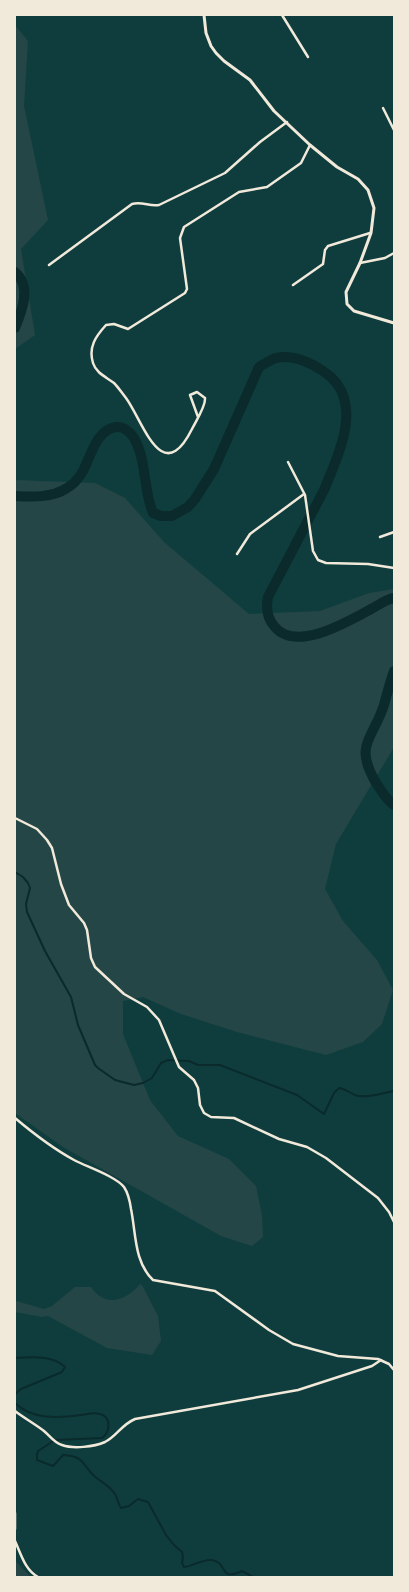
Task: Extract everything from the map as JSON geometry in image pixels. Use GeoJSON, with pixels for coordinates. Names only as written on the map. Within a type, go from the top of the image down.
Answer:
{"type":"FeatureCollection","features":[{"type":"Feature","properties":{"kind":"main road"},"geometry":{"type":"LineString","coordinates":[[204,15],[206,33],[216,53],[250,80],[265,100],[310,145],[337,167],[358,180],[368,190],[374,208],[371,233],[360,263],[346,292],[346,299],[354,311],[394,323]]}},
{"type":"Feature","properties":{"kind":"street"},"geometry":{"type":"LineString","coordinates":[[282,15],[308,57]]}},
{"type":"Feature","properties":{"kind":"street"},"geometry":{"type":"LineString","coordinates":[[383,108],[394,130]]}},
{"type":"Feature","properties":{"kind":"street"},"geometry":{"type":"LineString","coordinates":[[49,264],[132,204],[160,205],[215,179],[225,173],[260,142],[287,122]]}},
{"type":"Feature","properties":{"kind":"street"},"geometry":{"type":"LineString","coordinates":[[198,417],[190,395],[194,392],[205,398],[205,401],[198,417],[185,442],[179,449],[169,452],[158,448],[148,438],[130,404],[115,384],[96,370],[91,356],[94,339],[106,325],[114,324],[128,329],[184,293],[187,289],[180,238],[184,227],[239,192],[266,187],[301,163],[310,145]]}},
{"type":"Feature","properties":{"kind":"street"},"geometry":{"type":"LineString","coordinates":[[293,285],[323,264],[325,250],[328,246],[371,233]]}},
{"type":"Feature","properties":{"kind":"street"},"geometry":{"type":"LineString","coordinates":[[360,263],[385,258],[394,253]]}},
{"type":"Feature","properties":{"kind":"street"},"geometry":{"type":"LineString","coordinates":[[288,462],[304,494],[308,508],[312,551],[315,556],[322,562],[368,564],[394,568]]}},
{"type":"Feature","properties":{"kind":"street"},"geometry":{"type":"LineString","coordinates":[[237,554],[250,534],[304,494]]}},
{"type":"Feature","properties":{"kind":"street"},"geometry":{"type":"LineString","coordinates":[[380,537],[394,532]]}},
{"type":"Feature","properties":{"kind":"street"},"geometry":{"type":"LineString","coordinates":[[15,818],[37,829],[47,840],[52,848],[61,884],[69,905],[84,923],[87,930],[91,958],[95,967],[124,994],[147,1007],[159,1020],[179,1068],[194,1080],[198,1088],[200,1105],[204,1113],[211,1117],[234,1118],[279,1139],[307,1148],[326,1158],[378,1198],[394,1222]]}},
{"type":"Feature","properties":{"kind":"street"},"geometry":{"type":"LineString","coordinates":[[15,1118],[39,1139],[118,1182],[124,1188],[130,1202],[140,1264],[153,1280],[215,1291],[269,1330],[293,1344],[338,1356],[381,1360],[389,1364],[394,1370]]}},
{"type":"Feature","properties":{"kind":"street"},"geometry":{"type":"LineString","coordinates":[[15,1411],[55,1442],[63,1446],[84,1447],[103,1443],[126,1423],[135,1419],[298,1390],[372,1366],[381,1360]]}},
{"type":"Feature","properties":{"kind":"street"},"geometry":{"type":"LineString","coordinates":[[15,1513],[15,1529]]}},
{"type":"Feature","properties":{"kind":"street"},"geometry":{"type":"LineString","coordinates":[[15,1541],[27,1567],[38,1577]]}},
{"type":"Feature","properties":{"kind":"shaded area"},"geometry":{"type":"Polygon","coordinates":[[[15,25],[28,41],[24,106],[48,220],[21,249],[35,335],[15,349],[15,25]]]}},
{"type":"Feature","properties":{"kind":"shaded area"},"geometry":{"type":"Polygon","coordinates":[[[15,480],[95,483],[125,498],[164,542],[249,614],[320,611],[369,593],[394,589],[394,747],[336,844],[325,889],[343,921],[377,960],[393,990],[382,1024],[363,1042],[326,1055],[237,1032],[181,1014],[143,997],[123,1001],[123,1034],[150,1100],[178,1136],[229,1159],[256,1186],[262,1215],[263,1237],[252,1246],[221,1236],[63,1147],[15,1113],[15,480]]]}},
{"type":"Feature","properties":{"kind":"shaded area"},"geometry":{"type":"Polygon","coordinates":[[[140,1284],[158,1316],[161,1341],[152,1355],[107,1348],[48,1316],[42,1317],[15,1312],[16,1301],[44,1309],[52,1306],[75,1287],[91,1287],[103,1298],[116,1300],[128,1295],[140,1284]]]}},
{"type":"Feature","properties":{"kind":"shaded area"},"geometry":{"type":"Polygon","coordinates":[[[15,1560],[17,1563],[31,1577],[15,1577],[15,1560]]]}},
{"type":"Feature","properties":{"kind":"waterway"},"geometry":{"type":"LineString","coordinates":[[15,272],[23,284],[24,291],[23,307],[15,328]]}},
{"type":"Feature","properties":{"kind":"waterway"},"geometry":{"type":"LineString","coordinates":[[15,496],[35,497],[55,494],[70,486],[81,474],[99,438],[109,429],[119,427],[124,428],[131,434],[138,447],[153,513],[161,516],[172,516],[188,507],[214,469],[259,367],[276,358],[294,358],[322,370],[336,383],[344,397],[346,421],[341,447],[324,490],[268,597],[268,616],[274,626],[284,634],[296,637],[309,636],[351,620],[394,598]]}},
{"type":"Feature","properties":{"kind":"waterway"},"geometry":{"type":"LineString","coordinates":[[394,671],[380,717],[366,750],[369,769],[375,781],[394,805]]}},
{"type":"Feature","properties":{"kind":"waterway"},"geometry":{"type":"LineString","coordinates":[[15,872],[28,883],[30,888],[26,904],[27,912],[45,951],[71,997],[78,1025],[95,1065],[115,1080],[134,1085],[143,1083],[152,1078],[161,1063],[168,1060],[189,1061],[198,1065],[220,1065],[297,1095],[324,1114],[334,1093],[339,1088],[362,1096],[394,1091]]}},
{"type":"Feature","properties":{"kind":"waterway"},"geometry":{"type":"LineString","coordinates":[[15,1358],[35,1357],[54,1360],[65,1367],[62,1372],[21,1389],[15,1394]]}},
{"type":"Feature","properties":{"kind":"waterway"},"geometry":{"type":"LineString","coordinates":[[15,1403],[22,1409],[38,1415],[64,1417],[98,1413],[104,1416],[108,1421],[108,1429],[102,1438],[55,1440],[38,1451],[37,1460],[53,1466],[63,1455],[75,1457],[82,1461],[94,1476],[113,1491],[121,1508],[129,1506],[138,1499],[148,1502],[166,1535],[182,1552],[184,1567],[212,1560],[217,1562],[226,1573],[235,1574],[242,1571],[253,1577]]}}]}
